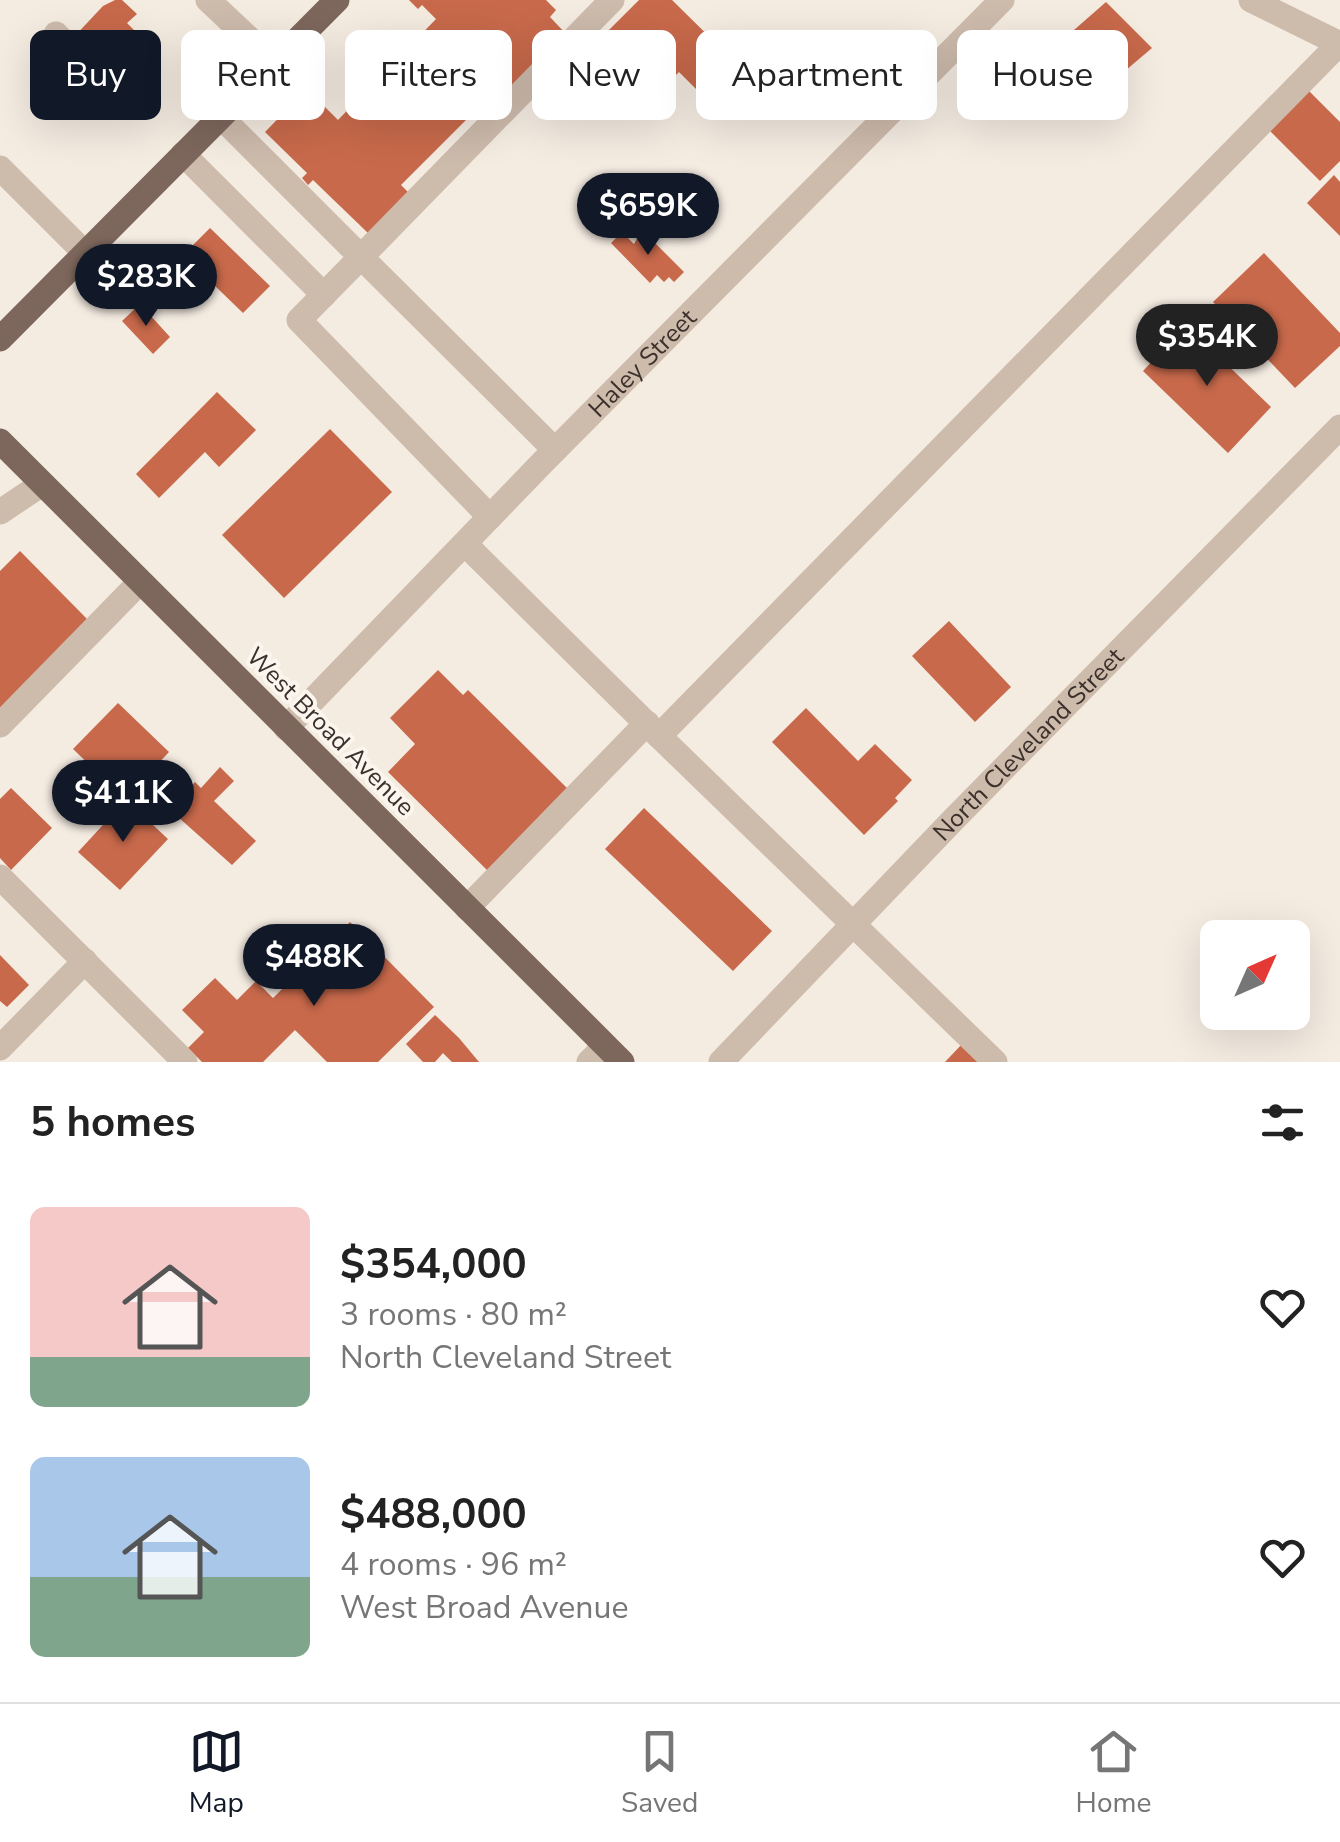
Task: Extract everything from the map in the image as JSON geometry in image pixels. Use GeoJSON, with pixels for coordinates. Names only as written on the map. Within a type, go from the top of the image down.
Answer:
{"type":"FeatureCollection","features":[{"type":"Feature","properties":{"kind":"main road"},"geometry":{"type":"LineString","coordinates":[[308,30],[337,0]]}},
{"type":"Feature","properties":{"kind":"main road"},"geometry":{"type":"LineString","coordinates":[[0,339],[217,120]]}},
{"type":"Feature","properties":{"kind":"main road","name":"West Broad Avenue"},"geometry":{"type":"LineString","coordinates":[[0,441],[467,908],[605,1056]]}},
{"type":"Feature","properties":{"kind":"street"},"geometry":{"type":"LineString","coordinates":[[208,0],[240,30]]}},
{"type":"Feature","properties":{"kind":"street"},"geometry":{"type":"LineString","coordinates":[[490,518],[299,320],[612,0]]}},
{"type":"Feature","properties":{"kind":"street","name":"Haley Street"},"geometry":{"type":"LineString","coordinates":[[286,728],[554,450],[1002,0]]}},
{"type":"Feature","properties":{"kind":"street"},"geometry":{"type":"LineString","coordinates":[[467,908],[653,729],[1340,44],[1251,0]]}},
{"type":"Feature","properties":{"kind":"street"},"geometry":{"type":"LineString","coordinates":[[223,120],[554,450]]}},
{"type":"Feature","properties":{"kind":"street"},"geometry":{"type":"LineString","coordinates":[[183,154],[324,295]]}},
{"type":"Feature","properties":{"kind":"street"},"geometry":{"type":"LineString","coordinates":[[0,168],[85,253]]}},
{"type":"Feature","properties":{"kind":"street","name":"North Cleveland Street"},"geometry":{"type":"LineString","coordinates":[[721,1062],[1340,428]]}},
{"type":"Feature","properties":{"kind":"street"},"geometry":{"type":"LineString","coordinates":[[0,512],[42,484]]}},
{"type":"Feature","properties":{"kind":"street"},"geometry":{"type":"LineString","coordinates":[[464,544],[996,1062]]}},
{"type":"Feature","properties":{"kind":"street"},"geometry":{"type":"LineString","coordinates":[[0,725],[139,583]]}},
{"type":"Feature","properties":{"kind":"street"},"geometry":{"type":"LineString","coordinates":[[0,877],[185,1062]]}},
{"type":"Feature","properties":{"kind":"street"},"geometry":{"type":"LineString","coordinates":[[0,1048],[84,962]]}},
{"type":"Feature","properties":{"kind":"building"},"geometry":{"type":"Polygon","coordinates":[[[122,0],[137,14],[127,23],[134,30],[80,30],[103,6],[122,0]]]}},
{"type":"Feature","properties":{"kind":"building"},"geometry":{"type":"Polygon","coordinates":[[[409,0],[546,0],[556,10],[550,17],[562,30],[532,30],[532,72],[512,92],[512,30],[425,30],[436,19],[422,5],[418,9],[409,0]]]}},
{"type":"Feature","properties":{"kind":"building"},"geometry":{"type":"Polygon","coordinates":[[[639,0],[672,0],[702,30],[696,30],[696,89],[679,72],[676,75],[676,30],[609,30],[639,0]]]}},
{"type":"Feature","properties":{"kind":"building"},"geometry":{"type":"Polygon","coordinates":[[[1106,2],[1152,48],[1128,68],[1128,30],[1074,30],[1106,2]]]}},
{"type":"Feature","properties":{"kind":"building"},"geometry":{"type":"Polygon","coordinates":[[[1309,91],[1340,122],[1340,161],[1320,181],[1269,130],[1309,91]]]}},
{"type":"Feature","properties":{"kind":"building"},"geometry":{"type":"Polygon","coordinates":[[[325,107],[338,120],[345,113],[345,120],[466,120],[401,185],[413,197],[369,234],[313,180],[308,185],[302,178],[307,173],[265,132],[277,120],[325,120],[325,107]]]}},
{"type":"Feature","properties":{"kind":"building"},"geometry":{"type":"Polygon","coordinates":[[[1334,175],[1340,182],[1340,236],[1307,203],[1334,175]]]}},
{"type":"Feature","properties":{"kind":"building"},"geometry":{"type":"Polygon","coordinates":[[[210,228],[270,286],[243,313],[183,255],[210,228]]]}},
{"type":"Feature","properties":{"kind":"building"},"geometry":{"type":"Polygon","coordinates":[[[622,232],[634,244],[639,235],[646,242],[650,238],[684,272],[674,282],[669,277],[664,282],[657,275],[650,283],[611,243],[622,232]]]}},
{"type":"Feature","properties":{"kind":"building"},"geometry":{"type":"Polygon","coordinates":[[[1264,253],[1340,333],[1340,346],[1295,388],[1213,302],[1264,253]]]}},
{"type":"Feature","properties":{"kind":"building"},"geometry":{"type":"Polygon","coordinates":[[[140,304],[170,337],[153,354],[122,321],[140,304]]]}},
{"type":"Feature","properties":{"kind":"building"},"geometry":{"type":"Polygon","coordinates":[[[1186,325],[1271,407],[1228,453],[1143,371],[1186,325]]]}},
{"type":"Feature","properties":{"kind":"building"},"geometry":{"type":"Polygon","coordinates":[[[217,392],[256,430],[219,467],[205,452],[159,498],[136,474],[217,392]]]}},
{"type":"Feature","properties":{"kind":"building"},"geometry":{"type":"Polygon","coordinates":[[[330,429],[392,492],[284,598],[222,535],[330,429]]]}},
{"type":"Feature","properties":{"kind":"building"},"geometry":{"type":"Polygon","coordinates":[[[20,551],[89,621],[0,709],[0,571],[20,551]]]}},
{"type":"Feature","properties":{"kind":"building"},"geometry":{"type":"Polygon","coordinates":[[[949,621],[1011,687],[975,722],[912,656],[949,621]]]}},
{"type":"Feature","properties":{"kind":"building"},"geometry":{"type":"Polygon","coordinates":[[[438,670],[463,695],[468,690],[569,790],[489,872],[388,772],[415,744],[390,718],[438,670]]]}},
{"type":"Feature","properties":{"kind":"building"},"geometry":{"type":"Polygon","coordinates":[[[118,703],[169,752],[125,799],[73,749],[118,703]]]}},
{"type":"Feature","properties":{"kind":"building"},"geometry":{"type":"Polygon","coordinates":[[[806,708],[858,761],[875,744],[912,780],[895,798],[898,801],[864,835],[772,742],[806,708]]]}},
{"type":"Feature","properties":{"kind":"building"},"geometry":{"type":"Polygon","coordinates":[[[220,767],[234,781],[214,801],[256,841],[232,865],[169,809],[195,782],[201,788],[220,767]]]}},
{"type":"Feature","properties":{"kind":"building"},"geometry":{"type":"Polygon","coordinates":[[[11,788],[52,828],[11,870],[0,858],[0,799],[11,788]]]}},
{"type":"Feature","properties":{"kind":"building"},"geometry":{"type":"Polygon","coordinates":[[[126,800],[168,839],[120,890],[78,852],[126,800]]]}},
{"type":"Feature","properties":{"kind":"building"},"geometry":{"type":"Polygon","coordinates":[[[644,808],[772,931],[733,971],[605,849],[644,808]]]}},
{"type":"Feature","properties":{"kind":"building"},"geometry":{"type":"Polygon","coordinates":[[[350,922],[434,1007],[378,1062],[327,1062],[295,1030],[263,1062],[202,1062],[188,1048],[204,1032],[182,1010],[215,978],[237,1000],[256,981],[273,998],[350,922]]]}},
{"type":"Feature","properties":{"kind":"building"},"geometry":{"type":"Polygon","coordinates":[[[0,955],[29,985],[7,1007],[0,1001],[0,955]]]}},
{"type":"Feature","properties":{"kind":"building"},"geometry":{"type":"Polygon","coordinates":[[[435,1015],[479,1062],[452,1062],[443,1053],[435,1062],[423,1062],[406,1044],[435,1015]]]}},
{"type":"Feature","properties":{"kind":"building"},"geometry":{"type":"Polygon","coordinates":[[[963,1043],[983,1062],[945,1062],[963,1043]]]}}]}
